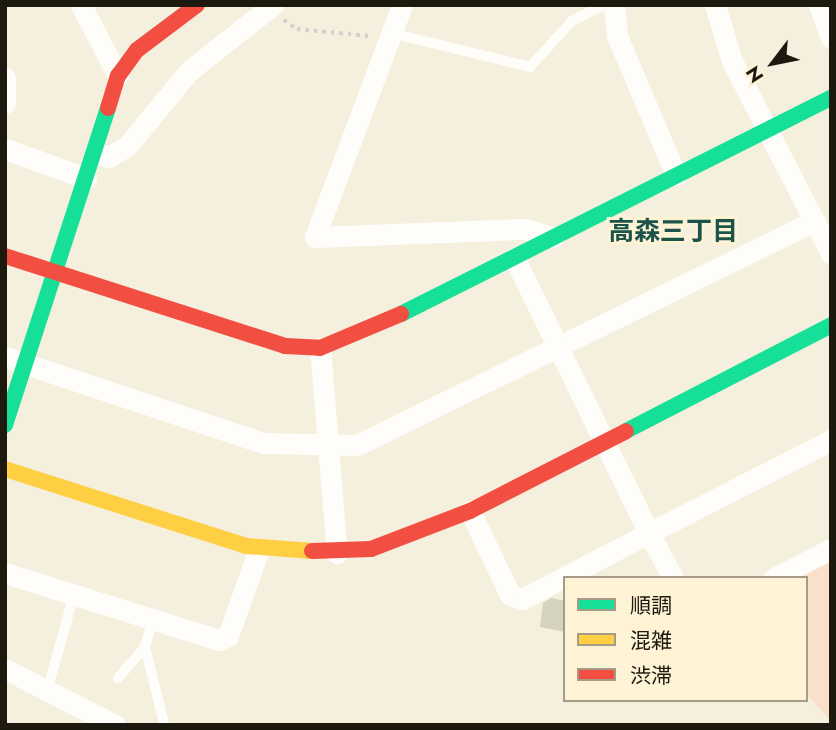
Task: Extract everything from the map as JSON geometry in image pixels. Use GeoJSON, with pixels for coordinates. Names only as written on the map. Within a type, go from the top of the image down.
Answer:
{"type":"FeatureCollection","features":[{"type":"Feature","properties":{"kind":"street"},"geometry":{"type":"LineString","coordinates":[[81,5],[118,76]]}},
{"type":"Feature","properties":{"kind":"street"},"geometry":{"type":"LineString","coordinates":[[402,5],[315,237],[525,229],[553,237]]}},
{"type":"Feature","properties":{"kind":"street"},"geometry":{"type":"LineString","coordinates":[[614,5],[617,36],[676,175]]}},
{"type":"Feature","properties":{"kind":"street"},"geometry":{"type":"LineString","coordinates":[[715,5],[732,61],[831,254]]}},
{"type":"Feature","properties":{"kind":"street"},"geometry":{"type":"LineString","coordinates":[[819,5],[831,38]]}},
{"type":"Feature","properties":{"kind":"street"},"geometry":{"type":"LineString","coordinates":[[5,425],[58,273],[118,76],[137,50],[195,6]]}},
{"type":"Feature","properties":{"kind":"street"},"geometry":{"type":"LineString","coordinates":[[94,153],[109,157],[128,145],[189,71],[278,9]]}},
{"type":"Feature","properties":{"kind":"street"},"geometry":{"type":"LineString","coordinates":[[5,78],[5,103]]}},
{"type":"Feature","properties":{"kind":"street"},"geometry":{"type":"LineString","coordinates":[[5,256],[285,346],[320,348],[514,258],[831,98]]}},
{"type":"Feature","properties":{"kind":"street"},"geometry":{"type":"LineString","coordinates":[[5,149],[86,178]]}},
{"type":"Feature","properties":{"kind":"street"},"geometry":{"type":"LineString","coordinates":[[5,356],[264,443],[327,449],[357,444],[419,419],[814,221]]}},
{"type":"Feature","properties":{"kind":"street"},"geometry":{"type":"LineString","coordinates":[[514,258],[672,576]]}},
{"type":"Feature","properties":{"kind":"street"},"geometry":{"type":"LineString","coordinates":[[5,469],[259,549],[337,554],[372,549],[470,511],[831,325]]}},
{"type":"Feature","properties":{"kind":"street"},"geometry":{"type":"LineString","coordinates":[[320,348],[337,554]]}},
{"type":"Feature","properties":{"kind":"street"},"geometry":{"type":"LineString","coordinates":[[566,576],[831,440]]}},
{"type":"Feature","properties":{"kind":"street"},"geometry":{"type":"LineString","coordinates":[[470,511],[510,595],[522,599],[563,578]]}},
{"type":"Feature","properties":{"kind":"street"},"geometry":{"type":"LineString","coordinates":[[5,573],[219,640],[228,636],[259,549]]}},
{"type":"Feature","properties":{"kind":"street"},"geometry":{"type":"LineString","coordinates":[[778,576],[831,549]]}},
{"type":"Feature","properties":{"kind":"street"},"geometry":{"type":"LineString","coordinates":[[5,669],[48,688],[115,725]]}},
{"type":"Feature","properties":{"kind":"lane"},"geometry":{"type":"LineString","coordinates":[[391,36],[530,67],[572,21],[603,5]]}},
{"type":"Feature","properties":{"kind":"lane"},"geometry":{"type":"LineString","coordinates":[[48,688],[74,594]]}},
{"type":"Feature","properties":{"kind":"lane"},"geometry":{"type":"LineString","coordinates":[[118,678],[145,647],[153,619]]}},
{"type":"Feature","properties":{"kind":"lane"},"geometry":{"type":"LineString","coordinates":[[145,647],[164,723]]}},
{"type":"Feature","properties":{"kind":"path"},"geometry":{"type":"LineString","coordinates":[[278,9],[297,29],[391,36]]}},
{"type":"Feature","properties":{"kind":"shaded area"},"geometry":{"type":"Polygon","coordinates":[[[831,559],[831,721],[808,696],[808,576],[797,576],[831,559]]]}},
{"type":"Feature","properties":{"kind":"building"},"geometry":{"type":"Polygon","coordinates":[[[551,598],[563,601],[563,632],[540,627],[543,603],[551,598]]]}},
{"type":"Feature","properties":{"kind":"traffic: fast"},"geometry":{"type":"LineString","coordinates":[[401,314],[831,98]]}},
{"type":"Feature","properties":{"kind":"traffic: fast"},"geometry":{"type":"LineString","coordinates":[[5,425],[108,108]]}},
{"type":"Feature","properties":{"kind":"traffic: fast"},"geometry":{"type":"LineString","coordinates":[[626,431],[831,325]]}},
{"type":"Feature","properties":{"kind":"traffic: slow"},"geometry":{"type":"LineString","coordinates":[[5,469],[246,546],[312,551]]}},
{"type":"Feature","properties":{"kind":"traffic: jam"},"geometry":{"type":"LineString","coordinates":[[108,108],[118,76],[137,50],[197,5]]}},
{"type":"Feature","properties":{"kind":"traffic: jam"},"geometry":{"type":"LineString","coordinates":[[5,256],[285,346],[320,348],[401,314]]}},
{"type":"Feature","properties":{"kind":"traffic: jam"},"geometry":{"type":"LineString","coordinates":[[312,551],[371,549],[470,511],[626,431]]}},
{"type":"Feature","properties":{"kind":"district","name":"高森三丁目"},"geometry":{"type":"Point","coordinates":[673,232]}}]}
